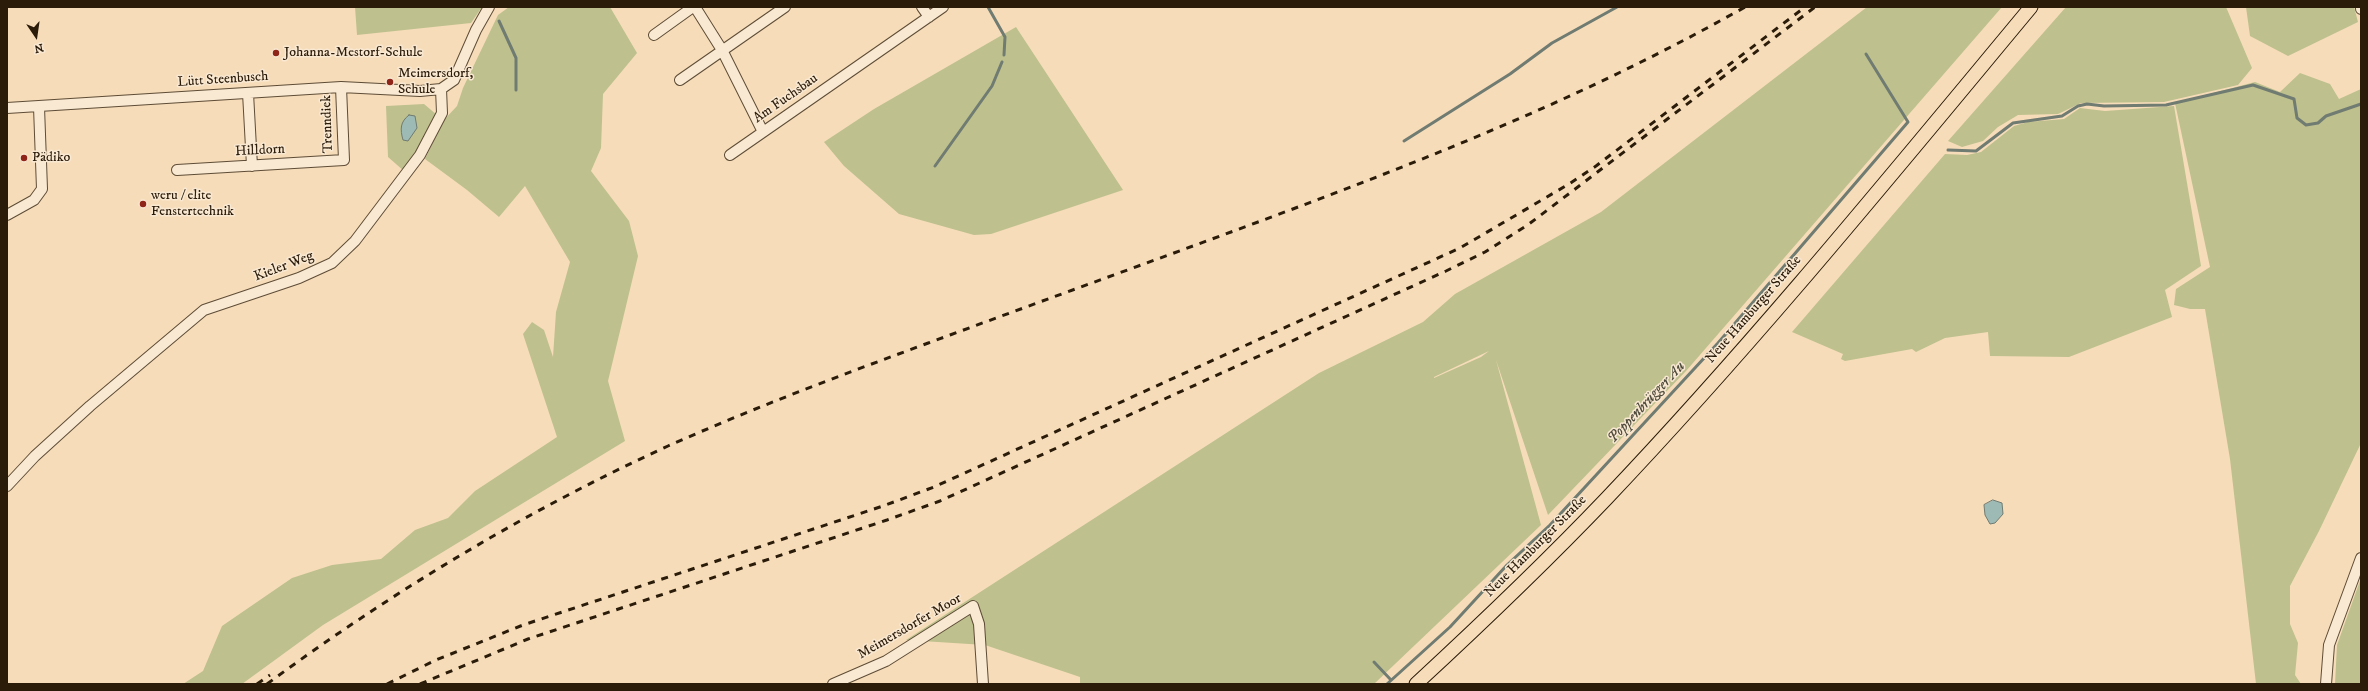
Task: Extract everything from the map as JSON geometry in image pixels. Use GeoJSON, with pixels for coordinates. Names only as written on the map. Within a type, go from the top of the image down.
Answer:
{"type":"FeatureCollection","features":[{"type":"Feature","properties":{"kind":"main road","name":"Neue Hamburger Straße"},"geometry":{"type":"LineString","coordinates":[[1416,684],[1478,627],[1606,500],[1678,422],[1864,207],[2031,7]]}},
{"type":"Feature","properties":{"kind":"street"},"geometry":{"type":"LineString","coordinates":[[441,89],[454,80],[488,7]]}},
{"type":"Feature","properties":{"kind":"street"},"geometry":{"type":"LineString","coordinates":[[654,35],[694,7],[722,50],[763,132]]}},
{"type":"Feature","properties":{"kind":"street"},"geometry":{"type":"LineString","coordinates":[[680,80],[785,7]]}},
{"type":"Feature","properties":{"kind":"street"},"geometry":{"type":"LineString","coordinates":[[922,7],[929,16]]}},
{"type":"Feature","properties":{"kind":"street","name":"Am Fuchsbau"},"geometry":{"type":"LineString","coordinates":[[730,155],[943,7]]}},
{"type":"Feature","properties":{"kind":"street","name":"Lütt Steenbusch"},"geometry":{"type":"LineString","coordinates":[[7,108],[341,87],[420,91],[441,89]]}},
{"type":"Feature","properties":{"kind":"street","name":"Trenndiek"},"geometry":{"type":"LineString","coordinates":[[341,87],[344,160]]}},
{"type":"Feature","properties":{"kind":"street","name":"Kieler Weg"},"geometry":{"type":"LineString","coordinates":[[7,486],[35,456],[90,406],[204,310],[299,278],[332,263],[355,241],[420,155],[442,113],[441,89]]}},
{"type":"Feature","properties":{"kind":"street"},"geometry":{"type":"LineString","coordinates":[[248,93],[252,166]]}},
{"type":"Feature","properties":{"kind":"street"},"geometry":{"type":"LineString","coordinates":[[7,215],[34,200],[42,189],[39,107]]}},
{"type":"Feature","properties":{"kind":"street","name":"Hilldorn"},"geometry":{"type":"LineString","coordinates":[[178,170],[344,160]]}},
{"type":"Feature","properties":{"kind":"street"},"geometry":{"type":"LineString","coordinates":[[2326,684],[2329,645],[2361,558]]}},
{"type":"Feature","properties":{"kind":"street","name":"Meimersdorfer Moor"},"geometry":{"type":"LineString","coordinates":[[833,684],[886,661],[973,606],[979,624],[983,684]]}},
{"type":"Feature","properties":{"kind":"green space"},"geometry":{"type":"Polygon","coordinates":[[[355,7],[482,7],[471,23],[357,35],[355,7]]]}},
{"type":"Feature","properties":{"kind":"green space"},"geometry":{"type":"Polygon","coordinates":[[[509,7],[610,7],[637,53],[603,94],[601,148],[591,171],[629,221],[638,256],[608,381],[625,441],[323,625],[242,684],[183,684],[203,671],[222,626],[292,578],[332,565],[381,559],[415,530],[448,518],[475,491],[557,437],[523,334],[532,322],[544,330],[553,357],[556,312],[570,262],[525,186],[499,217],[467,190],[425,159],[444,120],[457,106],[463,88],[498,15],[509,7]]]}},
{"type":"Feature","properties":{"kind":"green space"},"geometry":{"type":"Polygon","coordinates":[[[1867,7],[2002,7],[1686,371],[1548,515],[1496,360],[1541,525],[1374,684],[1080,684],[1080,677],[985,645],[906,640],[1319,373],[1423,322],[1455,294],[1601,212],[1867,7]],[[1489,351],[1434,378],[1481,357],[1489,351]]]}},
{"type":"Feature","properties":{"kind":"green space"},"geometry":{"type":"Polygon","coordinates":[[[2066,7],[2226,7],[2252,68],[2238,85],[2164,102],[2081,103],[2058,114],[2018,115],[1998,127],[1983,141],[1962,147],[1948,141],[2066,7]]]}},
{"type":"Feature","properties":{"kind":"green space"},"geometry":{"type":"Polygon","coordinates":[[[2246,7],[2354,7],[2358,22],[2288,56],[2250,36],[2246,7]]]}},
{"type":"Feature","properties":{"kind":"green space"},"geometry":{"type":"Polygon","coordinates":[[[1016,27],[1123,190],[991,234],[974,235],[899,214],[844,166],[824,142],[874,109],[1016,27]]]}},
{"type":"Feature","properties":{"kind":"green space"},"geometry":{"type":"Polygon","coordinates":[[[2300,73],[2330,84],[2339,99],[2361,89],[2361,443],[2319,531],[2290,586],[2290,624],[2298,643],[2295,675],[2301,684],[2256,684],[2230,459],[2205,309],[2190,309],[2174,305],[2176,289],[2210,267],[2175,103],[2255,82],[2280,92],[2300,73]]]}},
{"type":"Feature","properties":{"kind":"green space"},"geometry":{"type":"Polygon","coordinates":[[[424,104],[437,115],[404,171],[388,157],[386,106],[424,104]]]}},
{"type":"Feature","properties":{"kind":"green space"},"geometry":{"type":"Polygon","coordinates":[[[2174,106],[2201,266],[2165,290],[2172,317],[2069,357],[1990,356],[1988,332],[1945,338],[1916,352],[1912,349],[1845,361],[1841,359],[1843,354],[1792,332],[1945,154],[1967,155],[1981,152],[2014,126],[2028,122],[2064,119],[2080,108],[2105,111],[2174,106]]]}},
{"type":"Feature","properties":{"kind":"green space"},"geometry":{"type":"Polygon","coordinates":[[[2361,578],[2361,684],[2335,684],[2337,645],[2361,578]]]}},
{"type":"Feature","properties":{"kind":"water"},"geometry":{"type":"Polygon","coordinates":[[[409,115],[415,116],[417,128],[408,141],[403,140],[401,129],[402,123],[409,115]]]}},
{"type":"Feature","properties":{"kind":"water"},"geometry":{"type":"Polygon","coordinates":[[[1993,500],[2002,503],[2003,514],[1995,523],[1990,524],[1985,515],[1984,505],[1993,500]]]}},
{"type":"Feature","properties":{"kind":"waterway"},"geometry":{"type":"LineString","coordinates":[[988,7],[1005,37],[1004,55]]}},
{"type":"Feature","properties":{"kind":"waterway"},"geometry":{"type":"LineString","coordinates":[[1404,141],[1510,74],[1552,43],[1617,7]]}},
{"type":"Feature","properties":{"kind":"waterway"},"geometry":{"type":"LineString","coordinates":[[499,21],[516,58],[516,90]]}},
{"type":"Feature","properties":{"kind":"waterway","name":"Poppenbrügger Au"},"geometry":{"type":"LineString","coordinates":[[1387,684],[1450,627],[1507,565],[1550,525],[1718,343],[1908,122],[1866,54]]}},
{"type":"Feature","properties":{"kind":"waterway"},"geometry":{"type":"LineString","coordinates":[[935,166],[992,86],[1002,62]]}},
{"type":"Feature","properties":{"kind":"waterway","name":"Poppenbrügger Au"},"geometry":{"type":"LineString","coordinates":[[1948,150],[1976,151],[2013,123],[2062,116],[2078,106],[2087,104],[2104,106],[2166,105],[2253,85],[2294,99],[2297,118],[2306,125],[2318,123],[2326,116],[2361,104]]}},
{"type":"Feature","properties":{"kind":"waterway"},"geometry":{"type":"LineString","coordinates":[[1374,662],[1391,680]]}},
{"type":"Feature","properties":{"kind":"railway"},"geometry":{"type":"LineString","coordinates":[[267,684],[362,617],[461,555],[563,498],[668,446],[738,416],[843,375],[1250,225],[1440,152],[1563,99],[1685,40],[1745,7]]}},
{"type":"Feature","properties":{"kind":"railway"},"geometry":{"type":"LineString","coordinates":[[387,684],[436,660],[523,625],[883,506],[934,487],[1460,248],[1569,184],[1596,166],[1805,7]]}},
{"type":"Feature","properties":{"kind":"railway"},"geometry":{"type":"LineString","coordinates":[[420,684],[528,639],[940,501],[1446,271],[1485,252],[1529,224],[1815,7]]}},
{"type":"Feature","properties":{"kind":"railway"},"geometry":{"type":"LineString","coordinates":[[257,684],[270,675]]}},
{"type":"Feature","properties":{"kind":"place","name":"Johanna-Mestorf-Schule"},"geometry":{"type":"Point","coordinates":[276,53]}},
{"type":"Feature","properties":{"kind":"place","name":"Meimersdorf, Schule"},"geometry":{"type":"Point","coordinates":[390,82]}},
{"type":"Feature","properties":{"kind":"place","name":"Pädiko"},"geometry":{"type":"Point","coordinates":[24,158]}},
{"type":"Feature","properties":{"kind":"place","name":"weru / elite Fenstertechnik"},"geometry":{"type":"Point","coordinates":[143,204]}}]}
